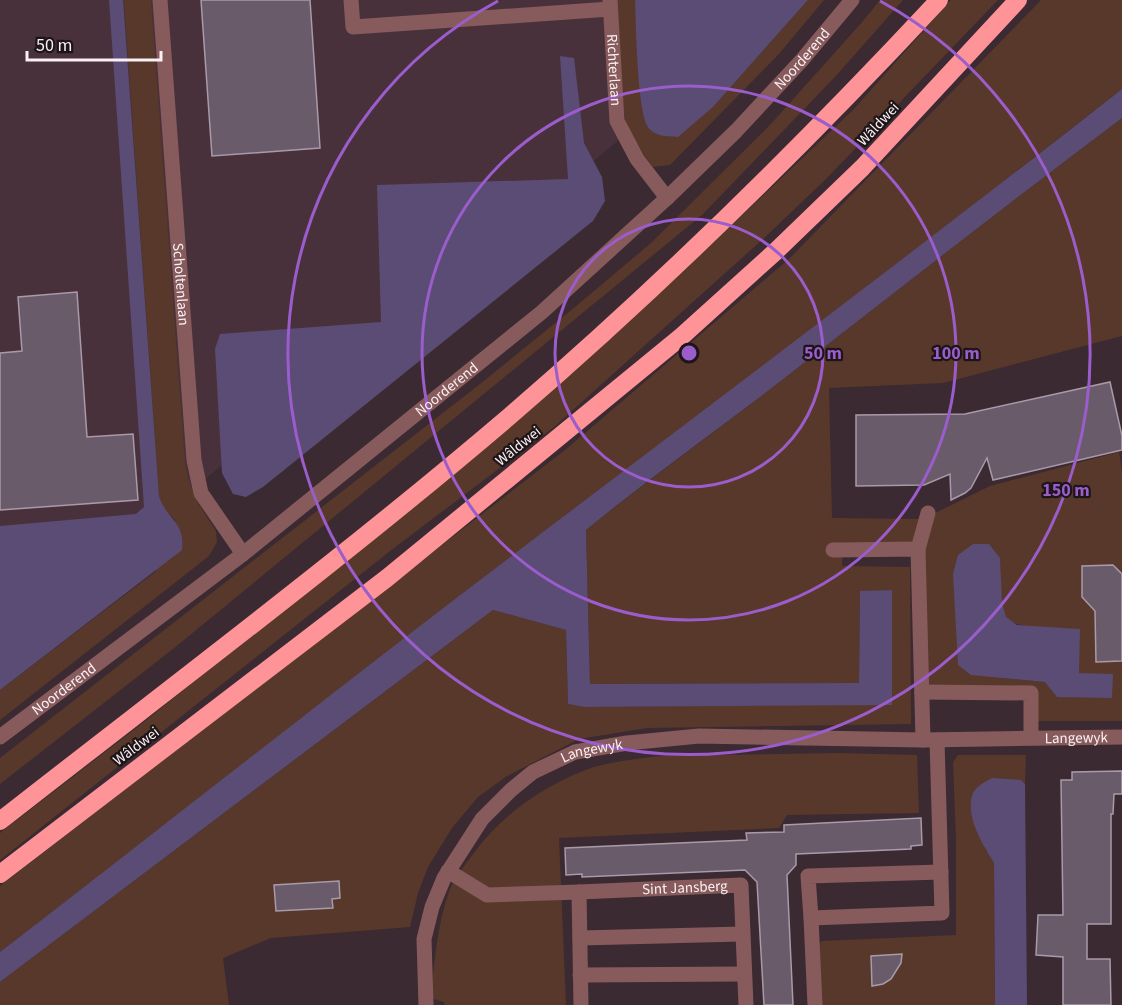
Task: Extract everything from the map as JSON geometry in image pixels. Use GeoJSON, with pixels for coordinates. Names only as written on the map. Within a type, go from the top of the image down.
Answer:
{"type":"FeatureCollection","features":[{"type":"Feature","properties":{"kind":"highway","name":"Wâldwei"},"geometry":{"type":"LineString","coordinates":[[0,821],[385,519],[559,372],[690,255],[812,134],[939,0]]}},
{"type":"Feature","properties":{"kind":"highway","name":"Wâldwei"},"geometry":{"type":"LineString","coordinates":[[0,874],[387,578],[682,336],[775,252],[862,168],[1018,0]]}},
{"type":"Feature","properties":{"kind":"street","name":"Scholtenlaan"},"geometry":{"type":"LineString","coordinates":[[160,0],[194,460],[201,493],[243,554]]}},
{"type":"Feature","properties":{"kind":"street"},"geometry":{"type":"LineString","coordinates":[[351,0],[353,27],[610,5]]}},
{"type":"Feature","properties":{"kind":"street","name":"Noorderend"},"geometry":{"type":"LineString","coordinates":[[0,737],[243,554],[542,312],[667,198],[743,123],[802,60],[852,0]]}},
{"type":"Feature","properties":{"kind":"street","name":"Richterlaan"},"geometry":{"type":"LineString","coordinates":[[610,5],[617,120],[638,159],[667,198]]}},
{"type":"Feature","properties":{"kind":"street"},"geometry":{"type":"LineString","coordinates":[[810,918],[942,914],[941,872],[930,740],[922,692],[918,549],[928,513]]}},
{"type":"Feature","properties":{"kind":"street"},"geometry":{"type":"LineString","coordinates":[[833,550],[918,549]]}},
{"type":"Feature","properties":{"kind":"street"},"geometry":{"type":"LineString","coordinates":[[922,692],[1031,693],[1032,737]]}},
{"type":"Feature","properties":{"kind":"street","name":"Langewyk"},"geometry":{"type":"LineString","coordinates":[[426,1005],[424,939],[432,907],[448,871],[482,819],[511,790],[533,772],[575,752],[627,742],[699,736],[930,740],[1122,737]]}},
{"type":"Feature","properties":{"kind":"street","name":"Sint Jansberg"},"geometry":{"type":"LineString","coordinates":[[448,871],[487,895],[741,885],[746,1005]]}},
{"type":"Feature","properties":{"kind":"street"},"geometry":{"type":"LineString","coordinates":[[815,1005],[808,876],[941,872]]}},
{"type":"Feature","properties":{"kind":"street"},"geometry":{"type":"LineString","coordinates":[[579,892],[581,1005]]}},
{"type":"Feature","properties":{"kind":"street"},"geometry":{"type":"LineString","coordinates":[[579,938],[742,934]]}},
{"type":"Feature","properties":{"kind":"street"},"geometry":{"type":"LineString","coordinates":[[580,975],[744,974]]}},
{"type":"Feature","properties":{"kind":"shaded area"},"geometry":{"type":"Polygon","coordinates":[[[0,0],[757,0],[691,81],[0,647],[0,0]]]}},
{"type":"Feature","properties":{"kind":"shaded area"},"geometry":{"type":"Polygon","coordinates":[[[109,0],[123,0],[159,496],[166,511],[181,532],[182,550],[0,690],[0,526],[136,514],[144,507],[109,0]]]}},
{"type":"Feature","properties":{"kind":"shaded area"},"geometry":{"type":"Polygon","coordinates":[[[124,0],[151,0],[185,463],[188,479],[198,503],[216,531],[217,542],[209,556],[0,720],[0,690],[155,572],[175,520],[163,508],[159,496],[124,0]]]}},
{"type":"Feature","properties":{"kind":"shaded area"},"geometry":{"type":"Polygon","coordinates":[[[616,0],[635,0],[641,102],[648,126],[714,106],[808,0],[824,0],[779,54],[670,165],[653,167],[626,125],[616,0]]]}},
{"type":"Feature","properties":{"kind":"shaded area"},"geometry":{"type":"Polygon","coordinates":[[[635,0],[808,0],[714,106],[678,137],[654,133],[644,118],[638,66],[635,0]]]}},
{"type":"Feature","properties":{"kind":"shaded area"},"geometry":{"type":"Polygon","coordinates":[[[880,0],[903,0],[835,77],[702,215],[173,649],[0,784],[0,758],[480,384],[651,243],[770,125],[880,0]]]}},
{"type":"Feature","properties":{"kind":"shaded area"},"geometry":{"type":"Polygon","coordinates":[[[951,0],[998,0],[826,179],[763,239],[554,427],[394,548],[0,860],[0,833],[144,722],[597,350],[853,110],[951,0]]]}},
{"type":"Feature","properties":{"kind":"shaded area"},"geometry":{"type":"Polygon","coordinates":[[[1041,0],[1122,0],[1122,89],[873,283],[416,630],[0,952],[0,886],[565,450],[789,259],[1041,0]]]}},
{"type":"Feature","properties":{"kind":"shaded area"},"geometry":{"type":"Polygon","coordinates":[[[560,56],[574,58],[584,143],[602,177],[605,201],[593,221],[263,487],[246,497],[233,494],[222,473],[215,349],[220,334],[381,322],[377,185],[568,179],[560,56]]]}},
{"type":"Feature","properties":{"kind":"shaded area"},"geometry":{"type":"Polygon","coordinates":[[[1122,89],[1122,118],[586,530],[590,684],[859,683],[860,591],[892,590],[892,705],[584,707],[568,704],[566,630],[493,610],[0,982],[0,952],[416,629],[1122,89]]]}},
{"type":"Feature","properties":{"kind":"shaded area"},"geometry":{"type":"Polygon","coordinates":[[[1122,118],[1122,336],[943,383],[829,388],[832,518],[923,519],[990,486],[1119,452],[1122,472],[1122,721],[1036,721],[1036,689],[926,686],[924,543],[843,542],[842,566],[910,567],[911,724],[647,728],[579,739],[507,776],[478,797],[452,828],[428,867],[418,893],[410,927],[271,938],[223,958],[229,1005],[0,1005],[0,982],[493,610],[566,630],[568,704],[584,707],[892,704],[892,590],[860,592],[859,683],[590,684],[586,530],[1122,118]],[[1000,558],[1001,678],[1045,682],[1079,673],[1079,629],[1030,627],[1007,618],[1001,598],[1000,558]]]}},
{"type":"Feature","properties":{"kind":"shaded area"},"geometry":{"type":"Polygon","coordinates":[[[973,544],[989,544],[1000,558],[1002,603],[1006,617],[1017,625],[1080,629],[1079,673],[1113,674],[1112,698],[1057,697],[1045,682],[971,675],[958,665],[953,574],[958,555],[973,544]]]}},
{"type":"Feature","properties":{"kind":"shaded area"},"geometry":{"type":"Polygon","coordinates":[[[839,753],[917,755],[919,813],[787,815],[779,828],[559,838],[566,1005],[445,1005],[444,1002],[430,998],[439,929],[452,885],[485,839],[512,813],[543,791],[594,767],[658,756],[839,753]]]}},
{"type":"Feature","properties":{"kind":"shaded area"},"geometry":{"type":"Polygon","coordinates":[[[958,755],[1026,755],[1025,784],[1021,780],[984,847],[994,863],[995,1005],[820,1005],[817,946],[822,941],[956,935],[953,762],[958,755]]]}},
{"type":"Feature","properties":{"kind":"shaded area"},"geometry":{"type":"Polygon","coordinates":[[[992,778],[1021,780],[1025,784],[1027,1005],[995,1005],[994,863],[977,831],[971,813],[972,796],[975,790],[992,778]]]}},
{"type":"Feature","properties":{"kind":"building"},"geometry":{"type":"Polygon","coordinates":[[[201,0],[310,0],[320,148],[212,156],[201,0]]]}},
{"type":"Feature","properties":{"kind":"building"},"geometry":{"type":"Polygon","coordinates":[[[77,292],[87,437],[133,434],[138,500],[0,510],[0,353],[22,351],[18,297],[77,292]]]}},
{"type":"Feature","properties":{"kind":"building"},"geometry":{"type":"Polygon","coordinates":[[[1110,382],[1122,436],[1122,450],[993,480],[987,458],[971,488],[951,500],[950,474],[924,485],[856,486],[856,415],[965,414],[1110,382]]]}},
{"type":"Feature","properties":{"kind":"building"},"geometry":{"type":"Polygon","coordinates":[[[1113,565],[1122,574],[1122,661],[1096,662],[1095,611],[1082,597],[1082,566],[1113,565]]]}},
{"type":"Feature","properties":{"kind":"building"},"geometry":{"type":"Polygon","coordinates":[[[1122,771],[1122,794],[1114,794],[1113,814],[1111,814],[1111,924],[1087,924],[1087,959],[1110,959],[1111,1005],[1063,1005],[1063,957],[1036,955],[1038,915],[1063,915],[1061,780],[1072,780],[1072,772],[1122,771]]]}},
{"type":"Feature","properties":{"kind":"building"},"geometry":{"type":"Polygon","coordinates":[[[921,818],[922,845],[911,846],[911,849],[796,854],[796,865],[787,875],[793,1005],[764,1005],[757,882],[745,870],[582,877],[582,874],[566,875],[565,848],[747,840],[746,833],[784,832],[784,825],[921,818]]]}},
{"type":"Feature","properties":{"kind":"building"},"geometry":{"type":"Polygon","coordinates":[[[339,881],[340,898],[332,899],[333,908],[276,911],[274,885],[339,881]]]}},
{"type":"Feature","properties":{"kind":"building"},"geometry":{"type":"Polygon","coordinates":[[[902,954],[901,963],[891,979],[883,984],[872,986],[871,956],[902,954]]]}}]}
